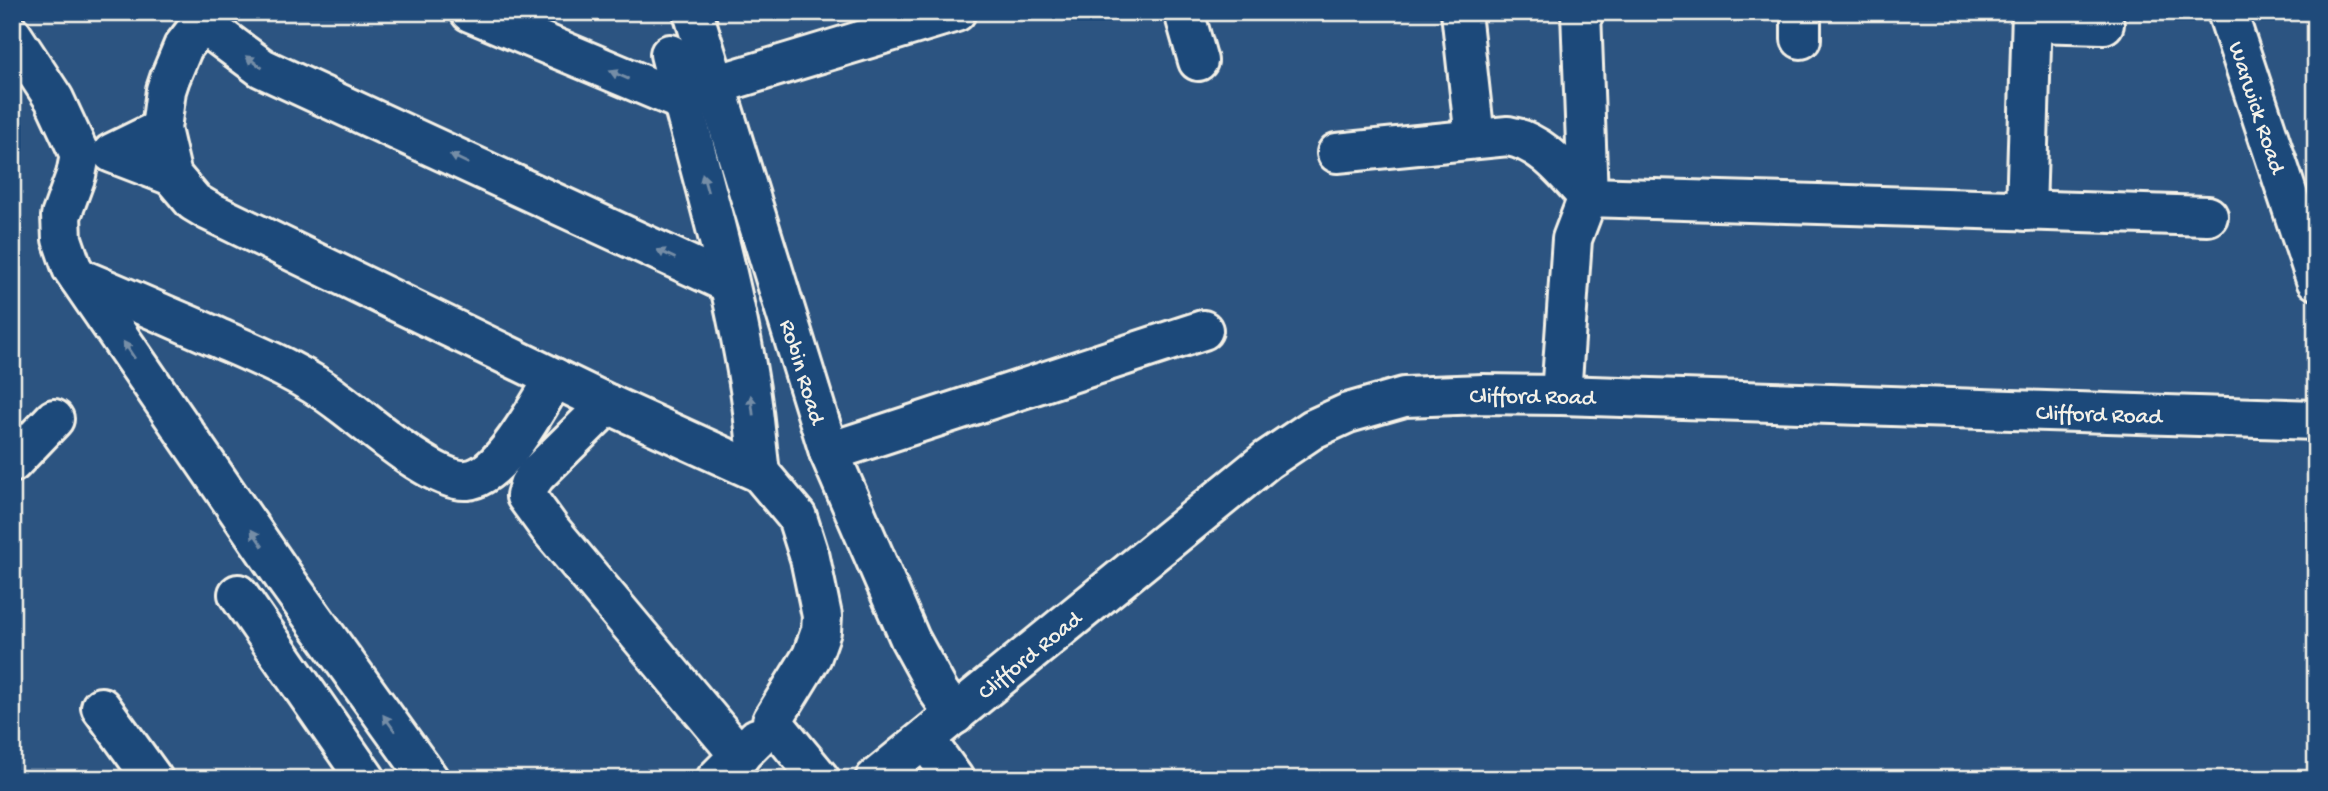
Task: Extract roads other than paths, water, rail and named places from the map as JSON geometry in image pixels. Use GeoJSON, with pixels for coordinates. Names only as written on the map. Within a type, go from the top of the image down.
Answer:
{"type":"FeatureCollection","features":[{"type":"Feature","properties":{"kind":"street"},"geometry":{"type":"LineString","coordinates":[[470,12],[699,93],[956,12]]}},
{"type":"Feature","properties":{"kind":"street","name":"Robin Road"},"geometry":{"type":"LineString","coordinates":[[693,12],[699,93],[829,452],[910,639],[939,692],[956,715]]}},
{"type":"Feature","properties":{"kind":"street"},"geometry":{"type":"LineString","coordinates":[[1184,12],[1198,61]]}},
{"type":"Feature","properties":{"kind":"street"},"geometry":{"type":"LineString","coordinates":[[1461,12],[1475,139]]}},
{"type":"Feature","properties":{"kind":"street"},"geometry":{"type":"LineString","coordinates":[[1561,396],[1572,239],[1588,197],[1581,12]]}},
{"type":"Feature","properties":{"kind":"street","name":"Warwick Road"},"geometry":{"type":"LineString","coordinates":[[2227,12],[2316,280]]}},
{"type":"Feature","properties":{"kind":"street"},"geometry":{"type":"LineString","coordinates":[[608,404],[536,475],[527,487],[526,496],[728,767],[772,721],[812,656],[821,631],[822,616],[810,558],[797,517],[760,473],[608,404],[209,211],[189,196],[172,176],[162,129],[170,78],[183,47],[205,14],[219,36],[262,68],[728,282]]}},
{"type":"Feature","properties":{"kind":"street"},"geometry":{"type":"LineString","coordinates":[[2026,211],[2032,17],[2104,24]]}},
{"type":"Feature","properties":{"kind":"street"},"geometry":{"type":"LineString","coordinates":[[12,35],[54,99],[96,154],[172,176]]}},
{"type":"Feature","properties":{"kind":"street"},"geometry":{"type":"LineString","coordinates":[[670,54],[699,93],[709,196],[749,383],[760,473]]}},
{"type":"Feature","properties":{"kind":"street"},"geometry":{"type":"LineString","coordinates":[[162,129],[96,154],[76,175],[61,216],[66,254],[79,278],[288,583],[429,779]]}},
{"type":"Feature","properties":{"kind":"street"},"geometry":{"type":"LineString","coordinates":[[1337,153],[1508,136],[1530,142],[1555,162],[1588,197],[2208,216]]}},
{"type":"Feature","properties":{"kind":"street"},"geometry":{"type":"LineString","coordinates":[[79,278],[248,351],[305,380],[337,399],[374,429],[440,475],[457,480],[477,478],[492,469],[509,450],[555,378]]}},
{"type":"Feature","properties":{"kind":"street"},"geometry":{"type":"LineString","coordinates":[[829,452],[1203,330]]}},
{"type":"Feature","properties":{"kind":"street","name":"Clifford Road"},"geometry":{"type":"LineString","coordinates":[[875,779],[1267,460],[1313,429],[1348,413],[1404,397],[1483,394],[2316,420]]}},
{"type":"Feature","properties":{"kind":"street"},"geometry":{"type":"LineString","coordinates":[[12,463],[54,419]]}},
{"type":"Feature","properties":{"kind":"street"},"geometry":{"type":"LineString","coordinates":[[238,594],[366,779]]}},
{"type":"Feature","properties":{"kind":"street"},"geometry":{"type":"LineString","coordinates":[[101,707],[153,779]]}},
{"type":"Feature","properties":{"kind":"street"},"geometry":{"type":"LineString","coordinates":[[772,721],[821,779]]}},
{"type":"Feature","properties":{"kind":"street"},"geometry":{"type":"LineString","coordinates":[[925,739],[954,779]]}}]}
